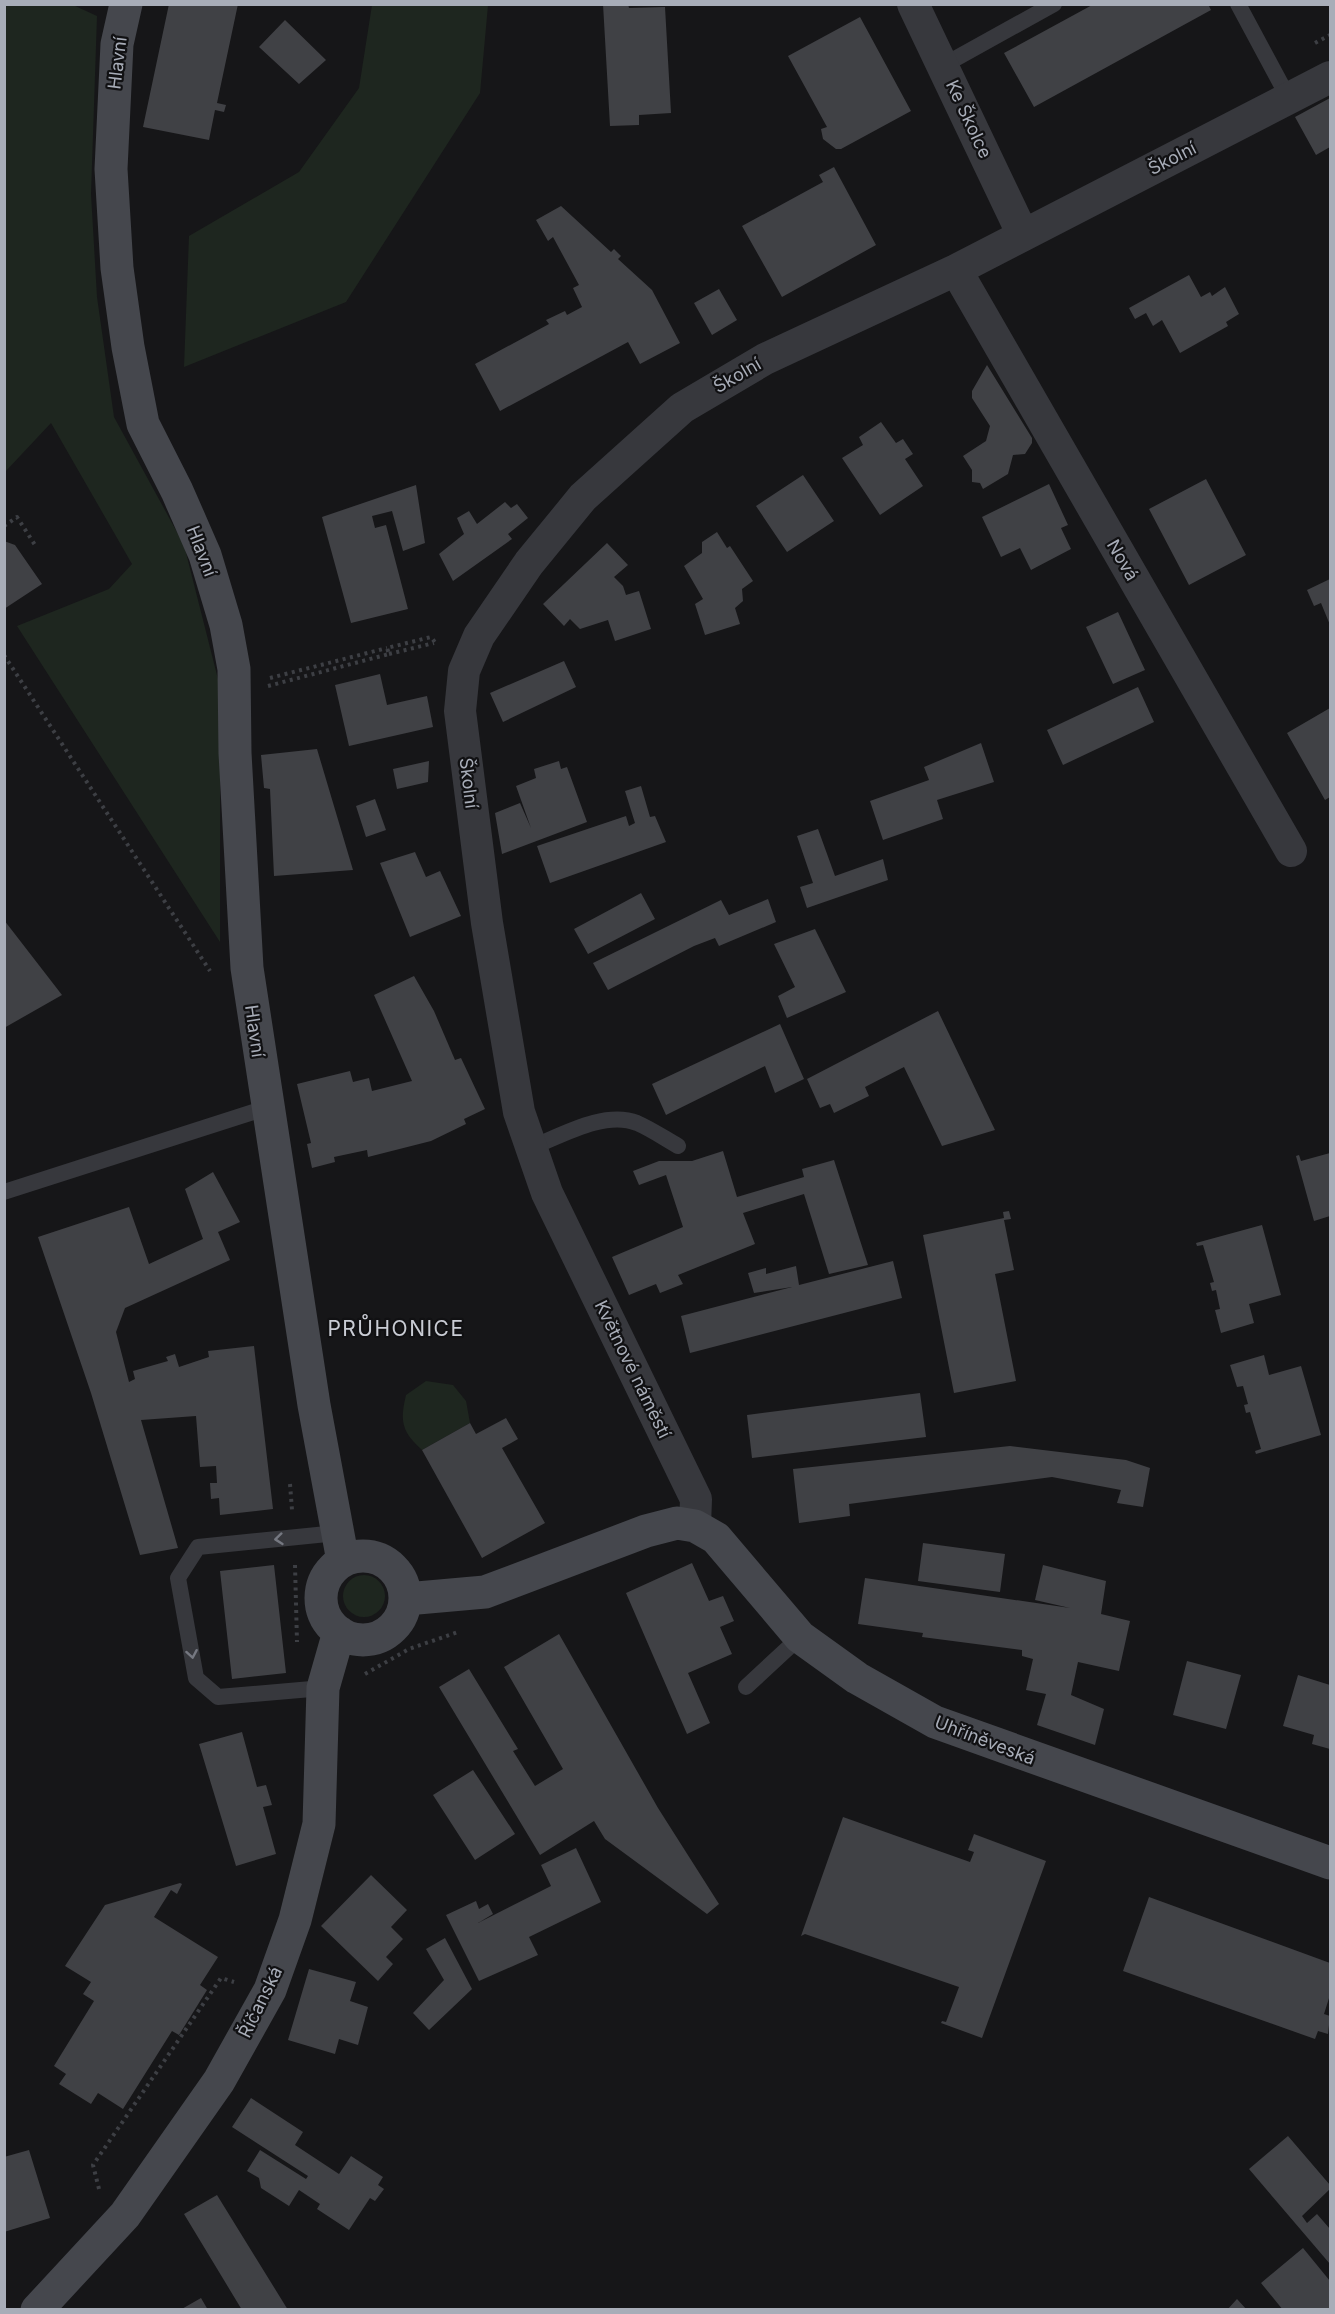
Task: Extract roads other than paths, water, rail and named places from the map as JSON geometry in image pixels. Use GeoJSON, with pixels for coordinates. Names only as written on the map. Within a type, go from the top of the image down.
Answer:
{"type":"FeatureCollection","features":[{"type":"Feature","properties":{"kind":"street","name":"Hlavní"},"geometry":{"type":"LineString","coordinates":[[126,4],[117,44],[113,99],[111,169],[117,268],[138,408],[143,424],[177,491],[205,555],[226,625],[232,658],[246,968],[266,1108]]}},
{"type":"Feature","properties":{"kind":"street","name":"Ke Školce"},"geometry":{"type":"LineString","coordinates":[[913,4],[1023,235]]}},
{"type":"Feature","properties":{"kind":"street","name":"Školní"},"geometry":{"type":"LineString","coordinates":[[487,923],[460,711],[464,671],[479,636],[530,563],[583,497],[681,408],[765,358],[956,270],[1330,77]]}},
{"type":"Feature","properties":{"kind":"street","name":"Nová"},"geometry":{"type":"LineString","coordinates":[[956,270],[1291,851]]}},
{"type":"Feature","properties":{"kind":"street","name":"Květnové náměstí"},"geometry":{"type":"LineString","coordinates":[[487,923],[519,1112],[530,1148],[547,1193],[696,1499],[695,1526]]}},
{"type":"Feature","properties":{"kind":"street"},"geometry":{"type":"LineString","coordinates":[[266,1108],[340,1547],[324,1584],[321,1598],[329,1623],[339,1632],[352,1638],[366,1640],[380,1636],[393,1628],[401,1616],[405,1599],[403,1584],[394,1569],[382,1560],[367,1556],[353,1557],[340,1547]]}},
{"type":"Feature","properties":{"kind":"street"},"geometry":{"type":"LineString","coordinates":[[405,1599],[485,1592],[646,1531],[677,1522],[695,1526]]}},
{"type":"Feature","properties":{"kind":"street","name":"Uhříněveská"},"geometry":{"type":"LineString","coordinates":[[695,1526],[716,1538],[800,1637],[857,1678],[934,1722],[1330,1863]]}},
{"type":"Feature","properties":{"kind":"street","name":"Říčanská"},"geometry":{"type":"LineString","coordinates":[[37,2310],[125,2216],[219,2081],[270,1990],[295,1920],[319,1824],[311,1689],[339,1632]]}},
{"type":"Feature","properties":{"kind":"lane"},"geometry":{"type":"LineString","coordinates":[[944,65],[1054,4]]}},
{"type":"Feature","properties":{"kind":"lane"},"geometry":{"type":"LineString","coordinates":[[1238,4],[1289,99]]}},
{"type":"Feature","properties":{"kind":"lane"},"geometry":{"type":"LineString","coordinates":[[4,1192],[239,1114],[266,1108]]}},
{"type":"Feature","properties":{"kind":"lane"},"geometry":{"type":"LineString","coordinates":[[530,1148],[598,1122],[619,1119],[636,1123],[678,1146]]}},
{"type":"Feature","properties":{"kind":"lane"},"geometry":{"type":"LineString","coordinates":[[311,1689],[218,1697],[196,1678],[178,1578],[198,1547],[294,1538],[340,1547]]}},
{"type":"Feature","properties":{"kind":"lane"},"geometry":{"type":"LineString","coordinates":[[746,1687],[800,1637]]}},
{"type":"Feature","properties":{"kind":"district","name":"PRŮHONICE"},"geometry":{"type":"Point","coordinates":[396,1328]}}]}
